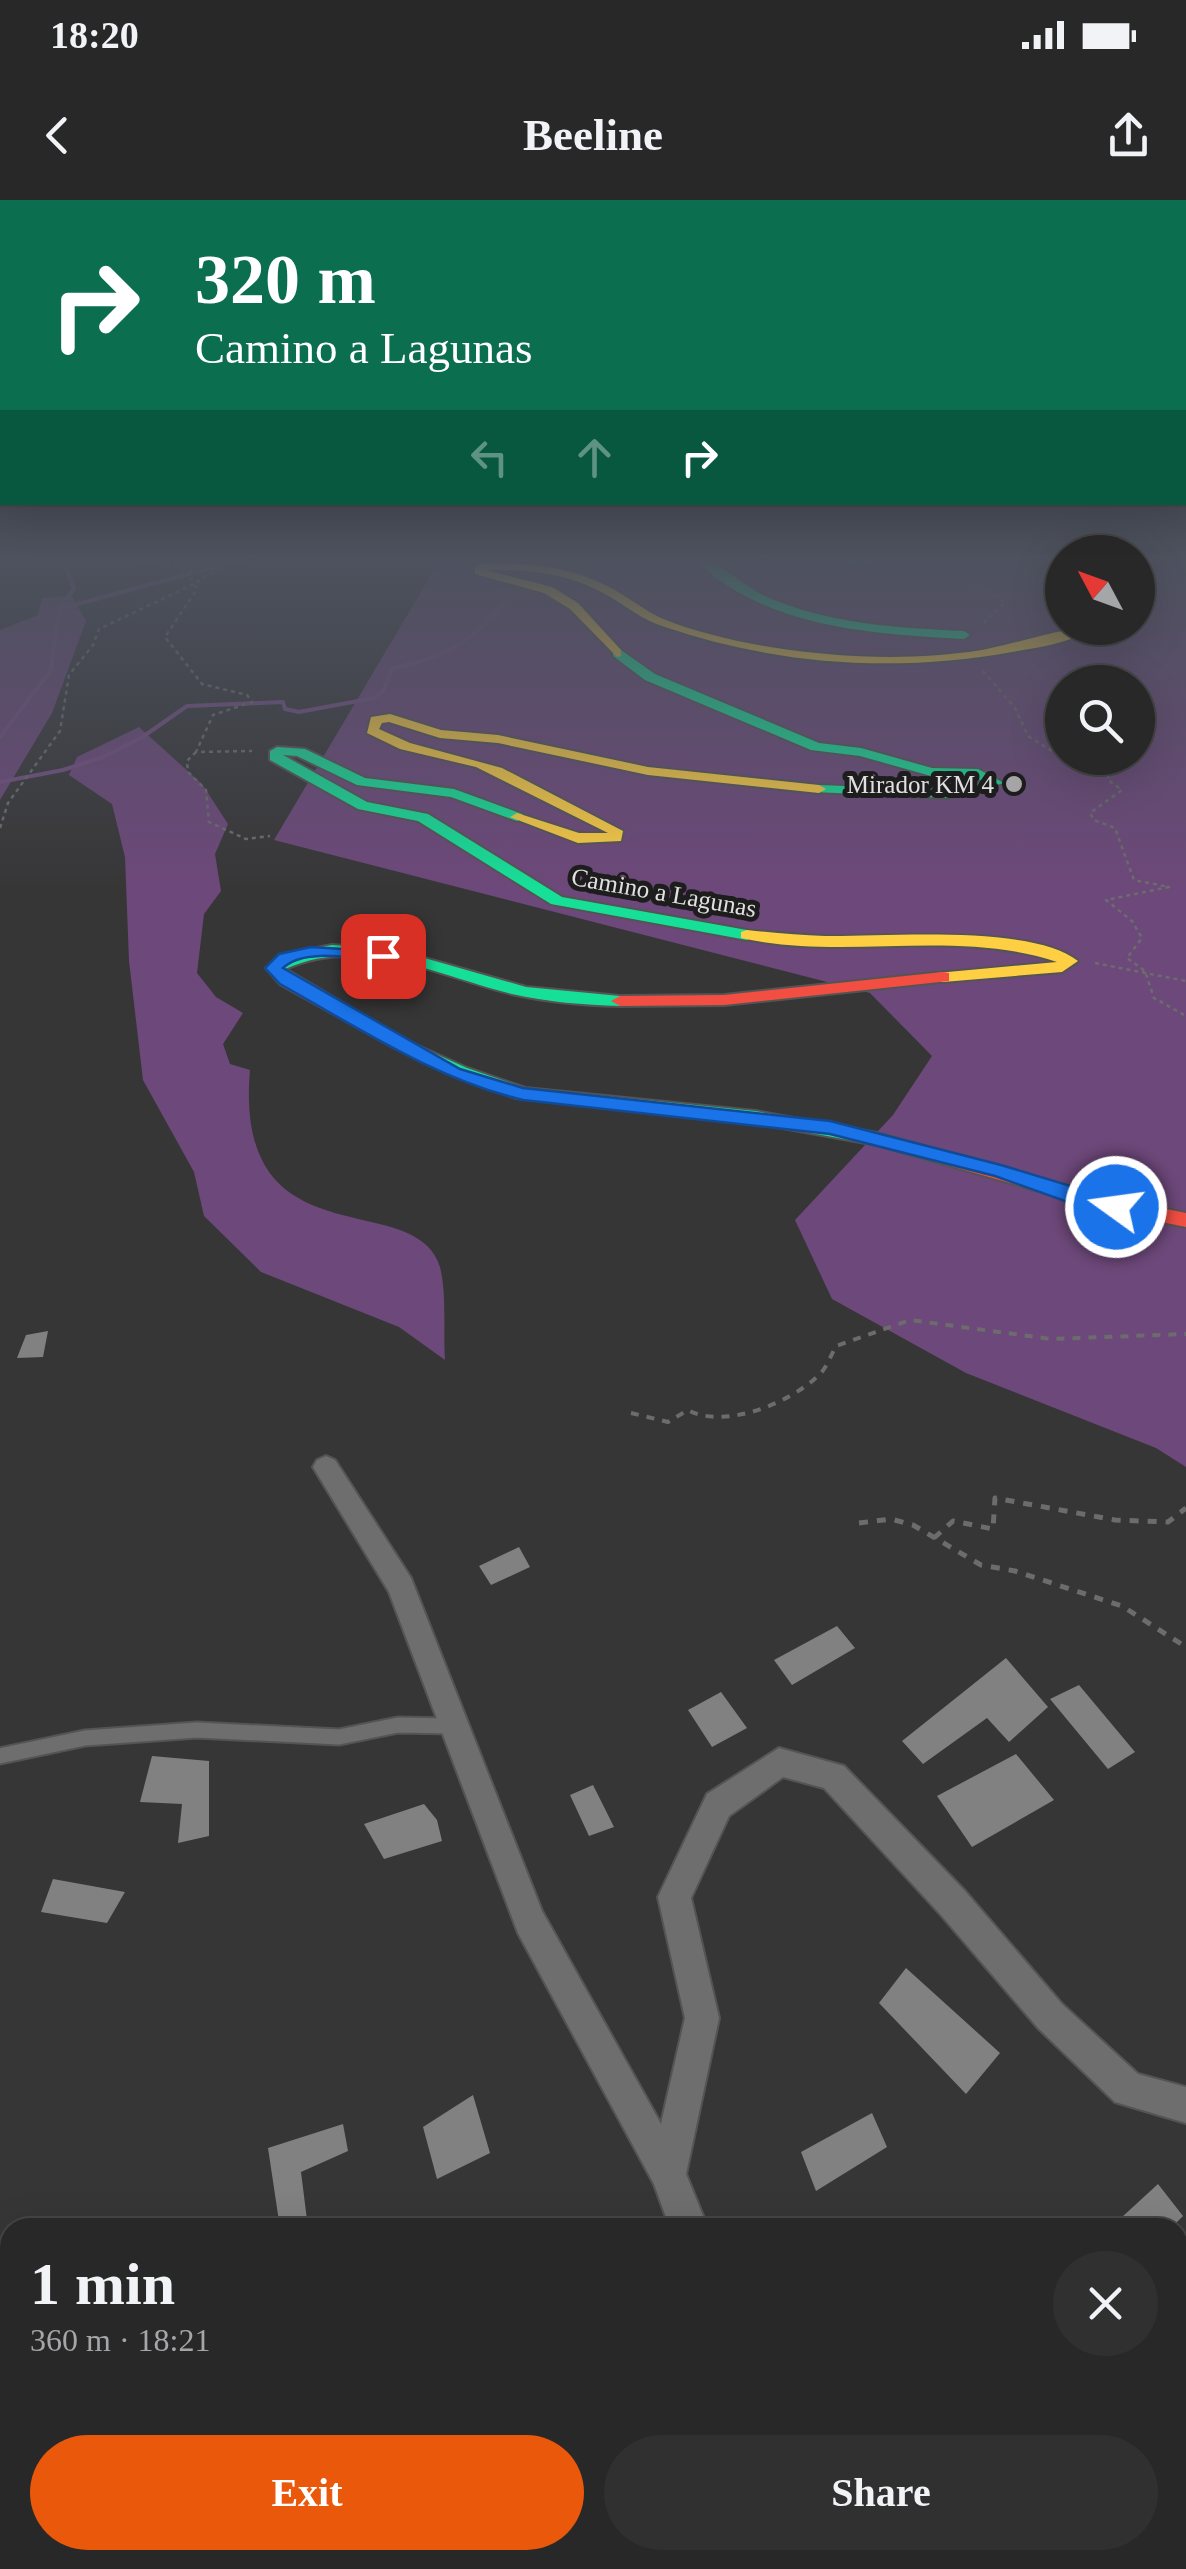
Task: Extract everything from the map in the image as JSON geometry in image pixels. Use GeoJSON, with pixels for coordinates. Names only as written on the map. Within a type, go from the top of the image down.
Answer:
{"type":"FeatureCollection","features":[{"type":"Feature","properties":{"kind":"street","name":"Camino a Lagunas"},"geometry":{"type":"LineString","coordinates":[[639,669],[772,731],[816,747],[860,752],[931,772],[978,773],[997,784],[948,794],[780,788],[648,771],[498,739],[440,734],[390,718],[376,720],[372,730],[401,749],[463,759],[495,770],[574,817],[615,830],[616,838],[602,842],[586,840],[451,792],[359,782],[306,752],[277,751],[275,758],[363,806],[423,817],[557,901],[759,937],[975,944],[1050,952],[1070,961]]}},
{"type":"Feature","properties":{"kind":"street"},"geometry":{"type":"LineString","coordinates":[[1070,961],[1062,967],[684,1001],[523,990],[408,958],[311,952],[284,958],[274,968],[286,980],[453,1073],[486,1086],[523,1094],[830,1128],[1001,1171],[1086,1202],[1186,1220]]}},
{"type":"Feature","properties":{"kind":"street"},"geometry":{"type":"LineString","coordinates":[[326,1467],[400,1587],[530,1921],[668,2174],[685,2218]]}},
{"type":"Feature","properties":{"kind":"street"},"geometry":{"type":"LineString","coordinates":[[668,2174],[702,2018],[674,1897],[718,1806],[778,1762],[833,1776],[953,1902],[1050,2016],[1128,2089],[1186,2105]]}},
{"type":"Feature","properties":{"kind":"lane"},"geometry":{"type":"LineString","coordinates":[[0,1756],[85,1738],[197,1730],[338,1737],[398,1725],[454,1726]]}},
{"type":"Feature","properties":{"kind":"path"},"geometry":{"type":"LineString","coordinates":[[0,828],[8,803],[60,731],[69,675],[74,669]]}},
{"type":"Feature","properties":{"kind":"path"},"geometry":{"type":"LineString","coordinates":[[191,669],[198,684],[212,692],[247,695],[252,702],[219,707],[206,718],[196,752],[187,762],[188,772],[206,790],[209,822],[232,836],[258,841],[270,836]]}},
{"type":"Feature","properties":{"kind":"path"},"geometry":{"type":"LineString","coordinates":[[196,752],[277,751]]}},
{"type":"Feature","properties":{"kind":"path"},"geometry":{"type":"LineString","coordinates":[[1108,775],[1108,780],[1122,790],[1090,813],[1094,820],[1116,828],[1134,880],[1169,887],[1106,900],[1132,921],[1142,938],[1127,958],[1145,971],[1154,998],[1186,1016]]}},
{"type":"Feature","properties":{"kind":"path"},"geometry":{"type":"LineString","coordinates":[[1070,961],[1145,971],[1186,982]]}},
{"type":"Feature","properties":{"kind":"path"},"geometry":{"type":"LineString","coordinates":[[631,1413],[668,1422],[688,1410],[706,1420],[730,1420],[796,1391],[822,1373],[836,1346],[910,1320],[1051,1339],[1186,1334]]}},
{"type":"Feature","properties":{"kind":"path"},"geometry":{"type":"LineString","coordinates":[[934,1538],[953,1521],[993,1529],[994,1498],[1115,1520],[1168,1522],[1186,1508]]}},
{"type":"Feature","properties":{"kind":"path"},"geometry":{"type":"LineString","coordinates":[[859,1523],[892,1519],[981,1565],[1015,1571],[1122,1606],[1186,1647]]}},
{"type":"Feature","properties":{"kind":"shaded area"},"geometry":{"type":"Polygon","coordinates":[[[0,669],[68,669],[52,713],[0,800],[0,669]]]}},
{"type":"Feature","properties":{"kind":"shaded area"},"geometry":{"type":"Polygon","coordinates":[[[376,669],[1045,669],[1045,775],[1155,775],[1155,669],[1186,669],[1186,1467],[1156,1448],[966,1373],[832,1299],[795,1220],[893,1115],[932,1056],[870,993],[274,840],[376,669]]]}},
{"type":"Feature","properties":{"kind":"shaded area"},"geometry":{"type":"Polygon","coordinates":[[[139,727],[202,784],[228,824],[215,854],[221,891],[204,914],[197,973],[216,997],[243,1013],[223,1044],[230,1064],[250,1070],[252,1131],[269,1172],[296,1197],[330,1211],[398,1229],[424,1243],[440,1267],[442,1278],[445,1360],[399,1327],[261,1272],[204,1216],[194,1172],[143,1080],[129,961],[125,857],[112,804],[69,775],[77,757],[139,727]]]}},
{"type":"Feature","properties":{"kind":"building"},"geometry":{"type":"Polygon","coordinates":[[[48,1331],[43,1357],[17,1358],[26,1335],[48,1331]]]}},
{"type":"Feature","properties":{"kind":"building"},"geometry":{"type":"Polygon","coordinates":[[[519,1547],[530,1567],[491,1585],[479,1566],[519,1547]]]}},
{"type":"Feature","properties":{"kind":"building"},"geometry":{"type":"Polygon","coordinates":[[[837,1626],[855,1648],[792,1685],[774,1660],[837,1626]]]}},
{"type":"Feature","properties":{"kind":"building"},"geometry":{"type":"Polygon","coordinates":[[[1006,1658],[1048,1707],[1009,1742],[987,1718],[923,1764],[902,1741],[1006,1658]]]}},
{"type":"Feature","properties":{"kind":"building"},"geometry":{"type":"Polygon","coordinates":[[[1079,1685],[1135,1752],[1108,1769],[1050,1699],[1079,1685]]]}},
{"type":"Feature","properties":{"kind":"building"},"geometry":{"type":"Polygon","coordinates":[[[721,1692],[747,1728],[712,1747],[688,1710],[721,1692]]]}},
{"type":"Feature","properties":{"kind":"building"},"geometry":{"type":"Polygon","coordinates":[[[1016,1754],[1054,1800],[972,1847],[937,1796],[1016,1754]]]}},
{"type":"Feature","properties":{"kind":"building"},"geometry":{"type":"Polygon","coordinates":[[[152,1756],[209,1761],[209,1836],[178,1843],[182,1804],[140,1802],[152,1756]]]}},
{"type":"Feature","properties":{"kind":"building"},"geometry":{"type":"Polygon","coordinates":[[[593,1785],[614,1827],[589,1836],[570,1795],[593,1785]]]}},
{"type":"Feature","properties":{"kind":"building"},"geometry":{"type":"Polygon","coordinates":[[[424,1804],[437,1820],[442,1841],[384,1859],[364,1824],[424,1804]]]}},
{"type":"Feature","properties":{"kind":"building"},"geometry":{"type":"Polygon","coordinates":[[[53,1879],[125,1892],[107,1923],[41,1912],[53,1879]]]}},
{"type":"Feature","properties":{"kind":"building"},"geometry":{"type":"Polygon","coordinates":[[[906,1968],[1000,2053],[966,2094],[879,2003],[906,1968]]]}},
{"type":"Feature","properties":{"kind":"building"},"geometry":{"type":"Polygon","coordinates":[[[473,2095],[490,2153],[437,2179],[423,2127],[473,2095]]]}},
{"type":"Feature","properties":{"kind":"building"},"geometry":{"type":"Polygon","coordinates":[[[872,2113],[887,2147],[816,2191],[801,2152],[872,2113]]]}},
{"type":"Feature","properties":{"kind":"building"},"geometry":{"type":"Polygon","coordinates":[[[343,2124],[348,2151],[301,2172],[307,2218],[278,2218],[268,2148],[343,2124]]]}},
{"type":"Feature","properties":{"kind":"building"},"geometry":{"type":"Polygon","coordinates":[[[1158,2184],[1183,2216],[1181,2218],[1122,2217],[1158,2184]]]}},
{"type":"Feature","properties":{"kind":"waterway"},"geometry":{"type":"LineString","coordinates":[[0,737],[51,669]]}},
{"type":"Feature","properties":{"kind":"waterway"},"geometry":{"type":"LineString","coordinates":[[0,782],[63,770],[103,757],[141,738],[187,706],[283,702],[285,709],[299,712],[374,698],[383,691],[393,669]]}},
{"type":"Feature","properties":{"kind":"traffic: fast"},"geometry":{"type":"LineString","coordinates":[[638,669],[650,677],[816,747],[861,752],[931,772],[978,773],[997,783],[948,794],[819,789]]}},
{"type":"Feature","properties":{"kind":"traffic: fast"},"geometry":{"type":"LineString","coordinates":[[517,817],[454,793],[362,782],[300,752],[277,751],[275,757],[363,806],[423,817],[557,901],[747,935]]}},
{"type":"Feature","properties":{"kind":"traffic: fast"},"geometry":{"type":"LineString","coordinates":[[620,1001],[526,992],[393,954],[363,950],[303,955],[274,968],[286,980],[401,1044],[461,1072],[523,1094],[755,1117],[877,1139]]}},
{"type":"Feature","properties":{"kind":"traffic: slow"},"geometry":{"type":"LineString","coordinates":[[517,817],[578,838],[616,838],[615,831],[481,764],[389,739],[372,730],[376,720],[390,718],[440,734],[498,739],[648,771],[819,789]]}},
{"type":"Feature","properties":{"kind":"traffic: slow"},"geometry":{"type":"LineString","coordinates":[[747,935],[825,941],[997,943],[1070,961],[1062,967],[943,977]]}},
{"type":"Feature","properties":{"kind":"traffic: jam"},"geometry":{"type":"LineString","coordinates":[[620,1001],[724,1000],[943,977]]}},
{"type":"Feature","properties":{"kind":"traffic: jam"},"geometry":{"type":"LineString","coordinates":[[877,1139],[1112,1205],[1186,1220]]}},
{"type":"Feature","properties":{"kind":"place","name":"Mirador KM 4"},"geometry":{"type":"Point","coordinates":[1014,784]}},
{"type":"Feature","properties":{"kind":"route"},"geometry":{"type":"LineString","coordinates":[[383,956],[311,952],[284,958],[274,968],[286,980],[453,1073],[486,1086],[523,1094],[668,1107],[830,1128],[1001,1171],[1086,1202],[1116,1207]]}}]}
